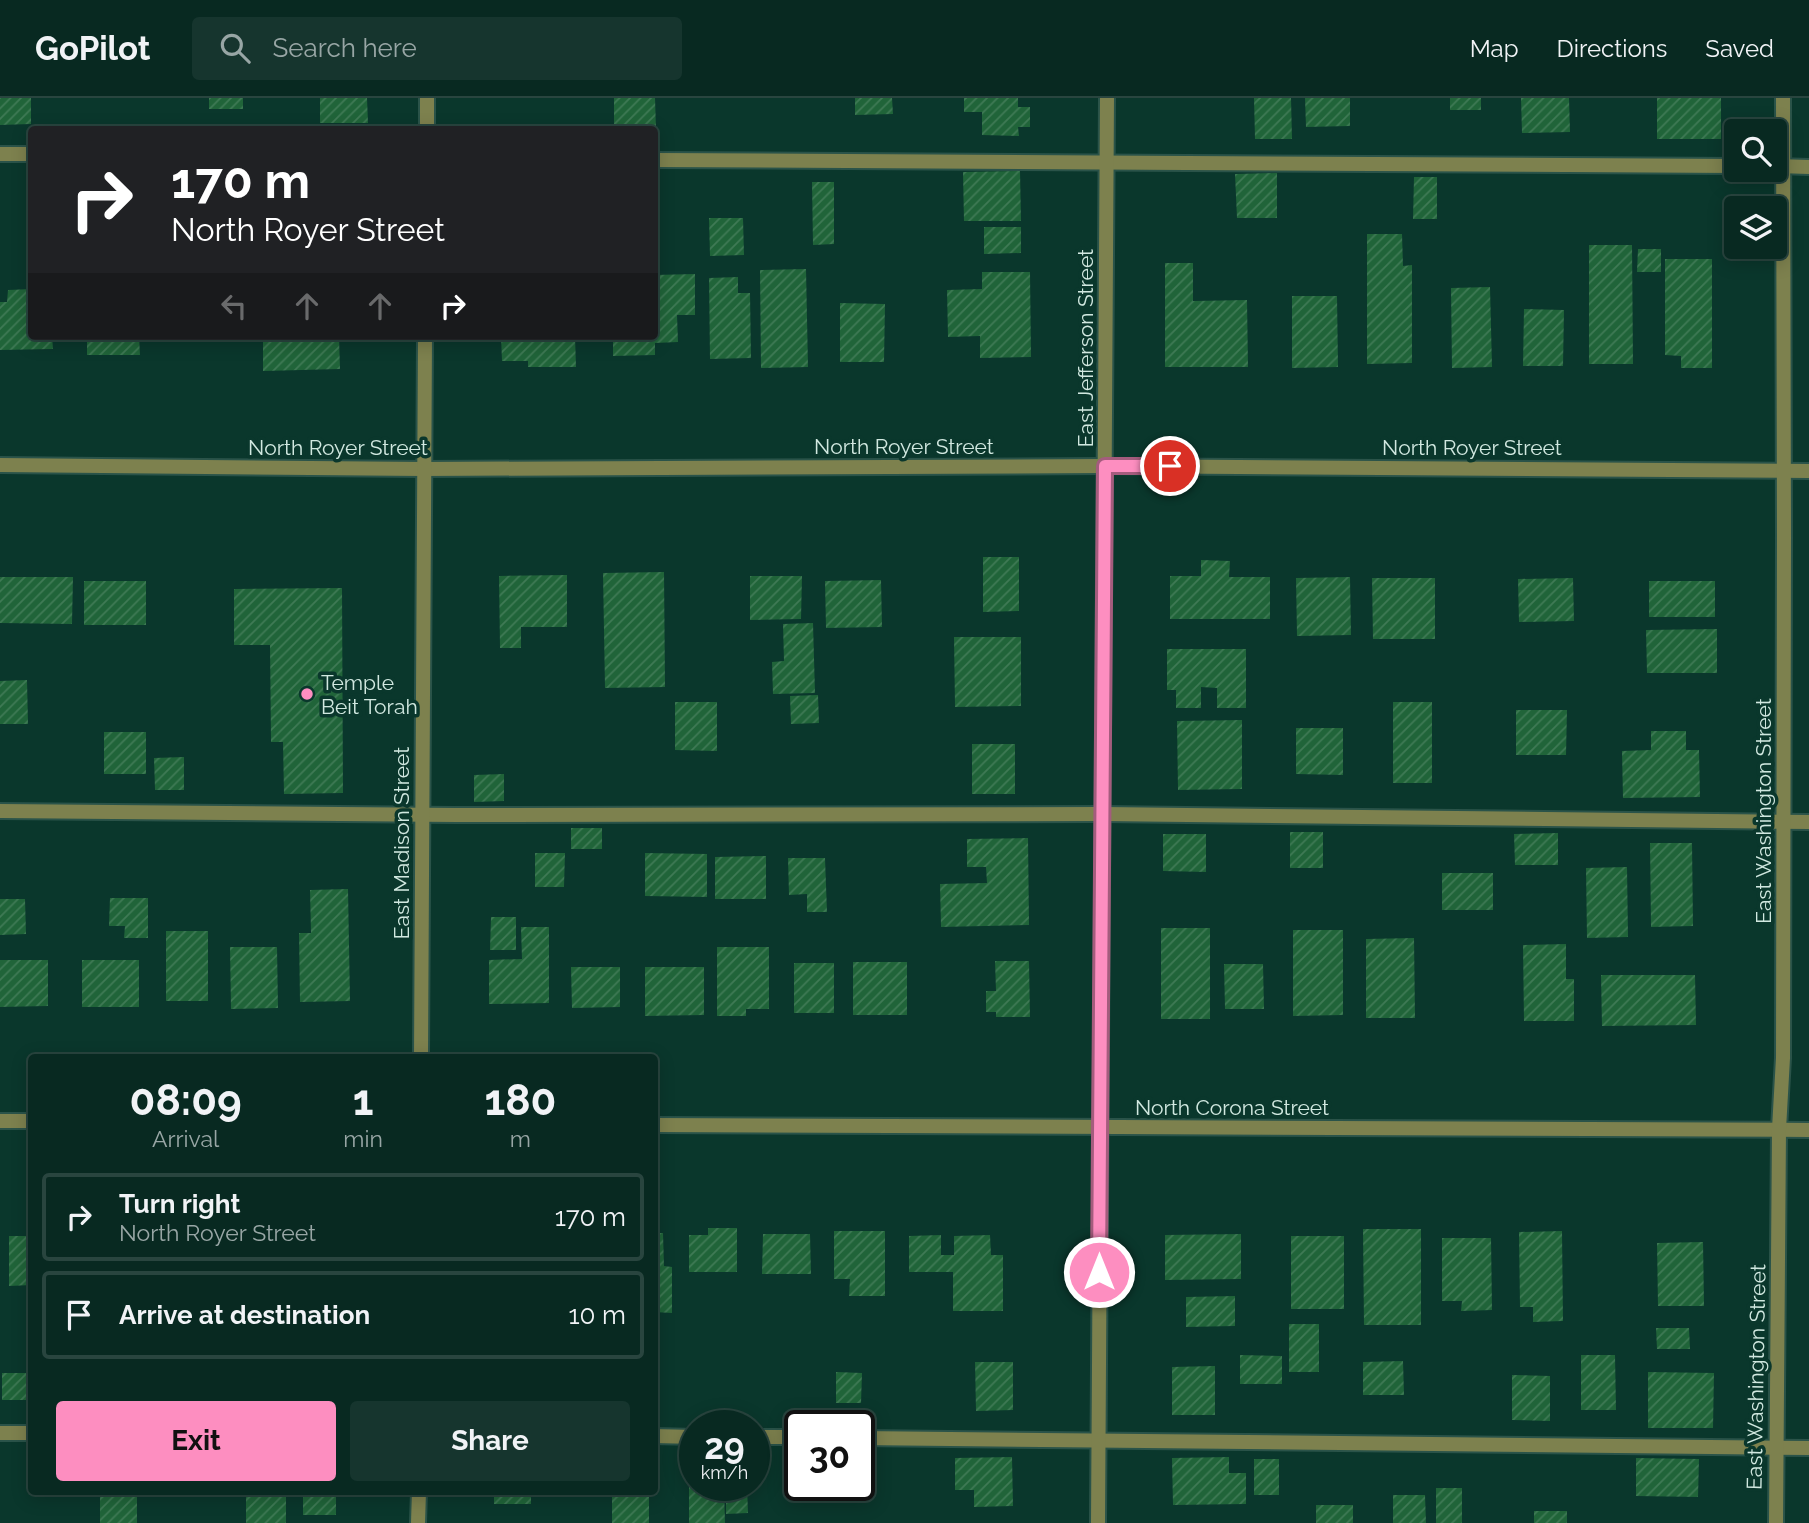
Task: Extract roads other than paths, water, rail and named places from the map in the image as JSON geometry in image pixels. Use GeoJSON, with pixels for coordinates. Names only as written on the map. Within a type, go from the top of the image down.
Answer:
{"type":"FeatureCollection","features":[{"type":"Feature","properties":{"kind":"street"},"geometry":{"type":"LineString","coordinates":[[427,98],[427,126]]}},
{"type":"Feature","properties":{"kind":"street","name":"East Jefferson Street"},"geometry":{"type":"LineString","coordinates":[[1098,1523],[1107,98]]}},
{"type":"Feature","properties":{"kind":"street","name":"East Washington Street"},"geometry":{"type":"LineString","coordinates":[[1782,119],[1783,98]]}},
{"type":"Feature","properties":{"kind":"street"},"geometry":{"type":"LineString","coordinates":[[0,154],[28,154]]}},
{"type":"Feature","properties":{"kind":"street"},"geometry":{"type":"LineString","coordinates":[[658,160],[1724,166]]}},
{"type":"Feature","properties":{"kind":"street"},"geometry":{"type":"LineString","coordinates":[[1787,166],[1809,167]]}},
{"type":"Feature","properties":{"kind":"street","name":"East Washington Street"},"geometry":{"type":"LineString","coordinates":[[1776,1523],[1784,822],[1784,471],[1779,182]]}},
{"type":"Feature","properties":{"kind":"street","name":"East Madison Street"},"geometry":{"type":"LineString","coordinates":[[421,1054],[425,340]]}},
{"type":"Feature","properties":{"kind":"street","name":"North Royer Street"},"geometry":{"type":"LineString","coordinates":[[0,465],[423,469],[1105,466],[1809,471]]}},
{"type":"Feature","properties":{"kind":"street"},"geometry":{"type":"LineString","coordinates":[[0,811],[422,815],[1103,814],[1809,822]]}},
{"type":"Feature","properties":{"kind":"street"},"geometry":{"type":"LineString","coordinates":[[0,1121],[28,1121]]}},
{"type":"Feature","properties":{"kind":"street","name":"North Corona Street"},"geometry":{"type":"LineString","coordinates":[[658,1125],[1809,1130]]}},
{"type":"Feature","properties":{"kind":"street"},"geometry":{"type":"LineString","coordinates":[[0,1433],[28,1433]]}},
{"type":"Feature","properties":{"kind":"street"},"geometry":{"type":"LineString","coordinates":[[658,1436],[679,1437]]}},
{"type":"Feature","properties":{"kind":"street"},"geometry":{"type":"LineString","coordinates":[[875,1438],[1809,1448]]}},
{"type":"Feature","properties":{"kind":"street"},"geometry":{"type":"LineString","coordinates":[[418,1523],[419,1495]]}},
{"type":"Feature","properties":{"kind":"place","name":"Temple Beit Torah"},"geometry":{"type":"Point","coordinates":[307,694]}}]}
